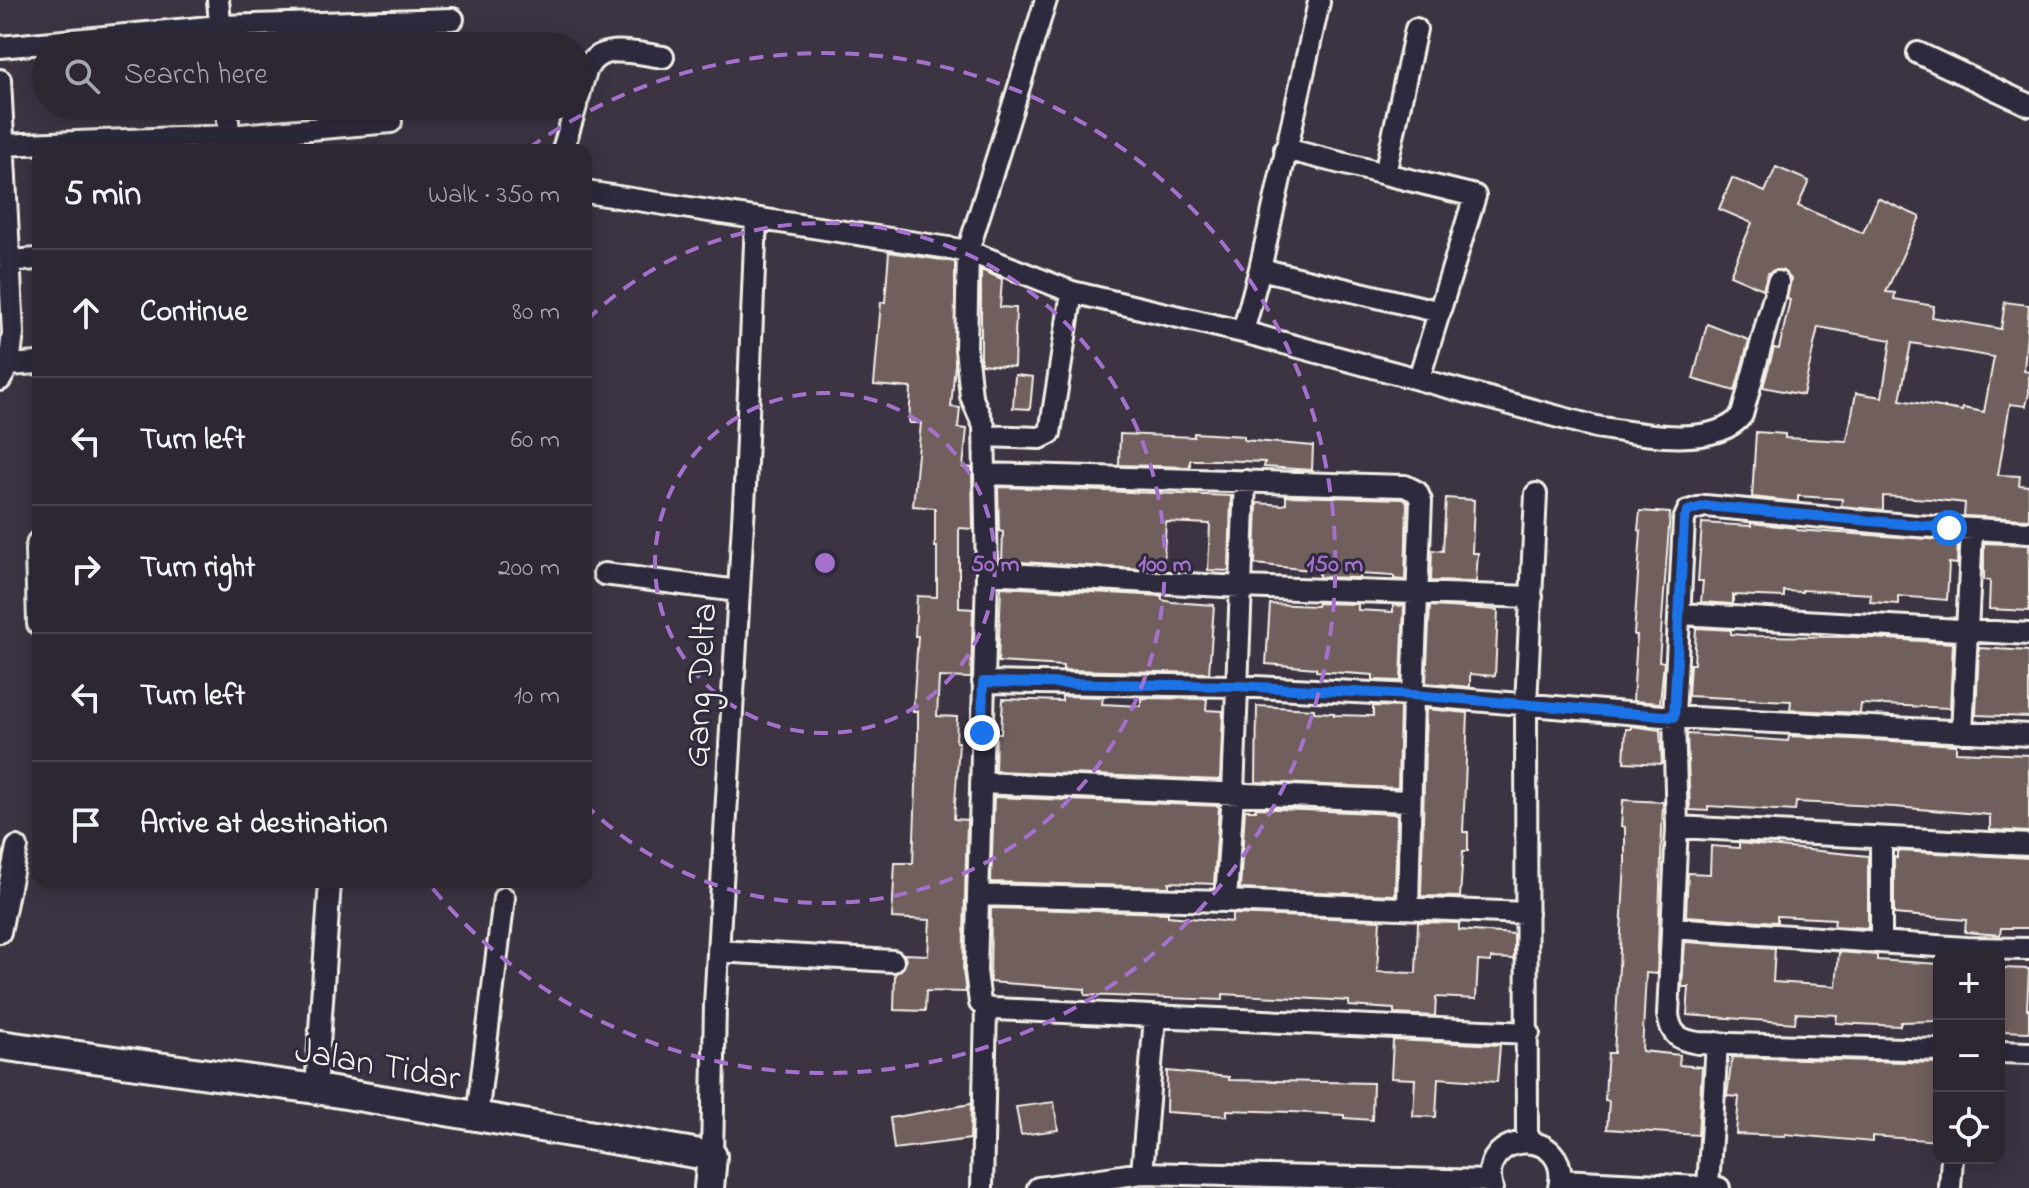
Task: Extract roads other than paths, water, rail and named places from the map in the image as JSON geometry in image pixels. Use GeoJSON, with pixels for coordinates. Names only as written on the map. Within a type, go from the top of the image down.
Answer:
{"type":"FeatureCollection","features":[{"type":"Feature","properties":{"kind":"main road","name":"Jalan Tidar"},"geometry":{"type":"LineString","coordinates":[[0,1045],[316,1089],[712,1156]]}},
{"type":"Feature","properties":{"kind":"main road"},"geometry":{"type":"LineString","coordinates":[[709,1188],[712,1156]]}},
{"type":"Feature","properties":{"kind":"street"},"geometry":{"type":"LineString","coordinates":[[218,0],[221,32]]}},
{"type":"Feature","properties":{"kind":"street"},"geometry":{"type":"LineString","coordinates":[[1046,0],[968,251],[968,382],[971,396],[982,417],[985,436],[987,573],[978,895],[977,987],[980,1003],[986,1008],[1529,1033]]}},
{"type":"Feature","properties":{"kind":"street"},"geometry":{"type":"LineString","coordinates":[[1243,332],[1260,269],[1319,2]]}},
{"type":"Feature","properties":{"kind":"street"},"geometry":{"type":"LineString","coordinates":[[276,32],[453,19]]}},
{"type":"Feature","properties":{"kind":"street"},"geometry":{"type":"LineString","coordinates":[[1385,174],[1416,29]]}},
{"type":"Feature","properties":{"kind":"street"},"geometry":{"type":"LineString","coordinates":[[0,47],[32,45]]}},
{"type":"Feature","properties":{"kind":"street"},"geometry":{"type":"LineString","coordinates":[[592,62],[598,55],[613,51],[663,57]]}},
{"type":"Feature","properties":{"kind":"street"},"geometry":{"type":"LineString","coordinates":[[1918,53],[2029,105]]}},
{"type":"Feature","properties":{"kind":"street"},"geometry":{"type":"LineString","coordinates":[[0,80],[13,333],[5,372],[32,365]]}},
{"type":"Feature","properties":{"kind":"street"},"geometry":{"type":"LineString","coordinates":[[228,120],[230,143]]}},
{"type":"Feature","properties":{"kind":"street"},"geometry":{"type":"LineString","coordinates":[[565,144],[572,120]]}},
{"type":"Feature","properties":{"kind":"street"},"geometry":{"type":"LineString","coordinates":[[2,144],[230,143],[391,122]]}},
{"type":"Feature","properties":{"kind":"street"},"geometry":{"type":"LineString","coordinates":[[1285,149],[1475,196],[1419,378]]}},
{"type":"Feature","properties":{"kind":"street"},"geometry":{"type":"LineString","coordinates":[[592,193],[968,251],[1072,292],[1243,332],[1610,429],[1671,436],[1723,430],[1742,415],[1778,282]]}},
{"type":"Feature","properties":{"kind":"street","name":"Gang Delta"},"geometry":{"type":"LineString","coordinates":[[712,1156],[718,951],[756,219]]}},
{"type":"Feature","properties":{"kind":"street"},"geometry":{"type":"LineString","coordinates":[[9,261],[32,259]]}},
{"type":"Feature","properties":{"kind":"street"},"geometry":{"type":"LineString","coordinates":[[1260,269],[1440,312]]}},
{"type":"Feature","properties":{"kind":"street"},"geometry":{"type":"LineString","coordinates":[[985,436],[1040,438],[1050,433],[1072,292]]}},
{"type":"Feature","properties":{"kind":"street"},"geometry":{"type":"LineString","coordinates":[[985,474],[1405,486],[1414,489],[1421,501],[1409,801],[1408,908]]}},
{"type":"Feature","properties":{"kind":"street"},"geometry":{"type":"LineString","coordinates":[[1226,901],[1245,481]]}},
{"type":"Feature","properties":{"kind":"street"},"geometry":{"type":"LineString","coordinates":[[1527,1141],[1526,705],[1536,494]]}},
{"type":"Feature","properties":{"kind":"street"},"geometry":{"type":"LineString","coordinates":[[1933,1050],[1717,1043],[1681,1039],[1671,1029],[1668,1015],[1677,827],[1674,717],[1684,520],[1688,511],[1696,507],[2029,532]]}},
{"type":"Feature","properties":{"kind":"street"},"geometry":{"type":"LineString","coordinates":[[1962,732],[1972,530]]}},
{"type":"Feature","properties":{"kind":"street"},"geometry":{"type":"LineString","coordinates":[[987,573],[1241,587],[1532,597]]}},
{"type":"Feature","properties":{"kind":"street"},"geometry":{"type":"LineString","coordinates":[[604,574],[738,591]]}},
{"type":"Feature","properties":{"kind":"street"},"geometry":{"type":"LineString","coordinates":[[1681,614],[2029,634]]}},
{"type":"Feature","properties":{"kind":"street"},"geometry":{"type":"LineString","coordinates":[[983,682],[1236,686],[1413,695],[1674,717],[2029,735]]}},
{"type":"Feature","properties":{"kind":"street"},"geometry":{"type":"LineString","coordinates":[[981,783],[1409,801]]}},
{"type":"Feature","properties":{"kind":"street"},"geometry":{"type":"LineString","coordinates":[[1677,827],[2029,845]]}},
{"type":"Feature","properties":{"kind":"street"},"geometry":{"type":"LineString","coordinates":[[1881,838],[1881,941]]}},
{"type":"Feature","properties":{"kind":"street"},"geometry":{"type":"LineString","coordinates":[[0,932],[17,847]]}},
{"type":"Feature","properties":{"kind":"street"},"geometry":{"type":"LineString","coordinates":[[316,1089],[330,888]]}},
{"type":"Feature","properties":{"kind":"street"},"geometry":{"type":"LineString","coordinates":[[978,895],[1527,913]]}},
{"type":"Feature","properties":{"kind":"street"},"geometry":{"type":"LineString","coordinates":[[477,1117],[504,898]]}},
{"type":"Feature","properties":{"kind":"street"},"geometry":{"type":"LineString","coordinates":[[1672,928],[1881,941],[1940,948]]}},
{"type":"Feature","properties":{"kind":"street"},"geometry":{"type":"LineString","coordinates":[[2005,950],[2029,949]]}},
{"type":"Feature","properties":{"kind":"street"},"geometry":{"type":"LineString","coordinates":[[718,951],[893,961]]}},
{"type":"Feature","properties":{"kind":"street"},"geometry":{"type":"LineString","coordinates":[[982,1188],[986,1008]]}},
{"type":"Feature","properties":{"kind":"street"},"geometry":{"type":"LineString","coordinates":[[1142,1173],[1155,1017]]}},
{"type":"Feature","properties":{"kind":"street"},"geometry":{"type":"LineString","coordinates":[[1708,1187],[1717,1043]]}},
{"type":"Feature","properties":{"kind":"street"},"geometry":{"type":"LineString","coordinates":[[2005,1052],[2029,1053]]}},
{"type":"Feature","properties":{"kind":"street"},"geometry":{"type":"LineString","coordinates":[[1038,1188],[1088,1184],[1142,1173],[1491,1184],[1490,1168],[1495,1157],[1515,1142],[1527,1141],[1545,1147],[1553,1154],[1558,1162],[1560,1184],[1719,1188]]}},
{"type":"Feature","properties":{"kind":"street"},"geometry":{"type":"LineString","coordinates":[[1950,1188],[1952,1164]]}}]}
